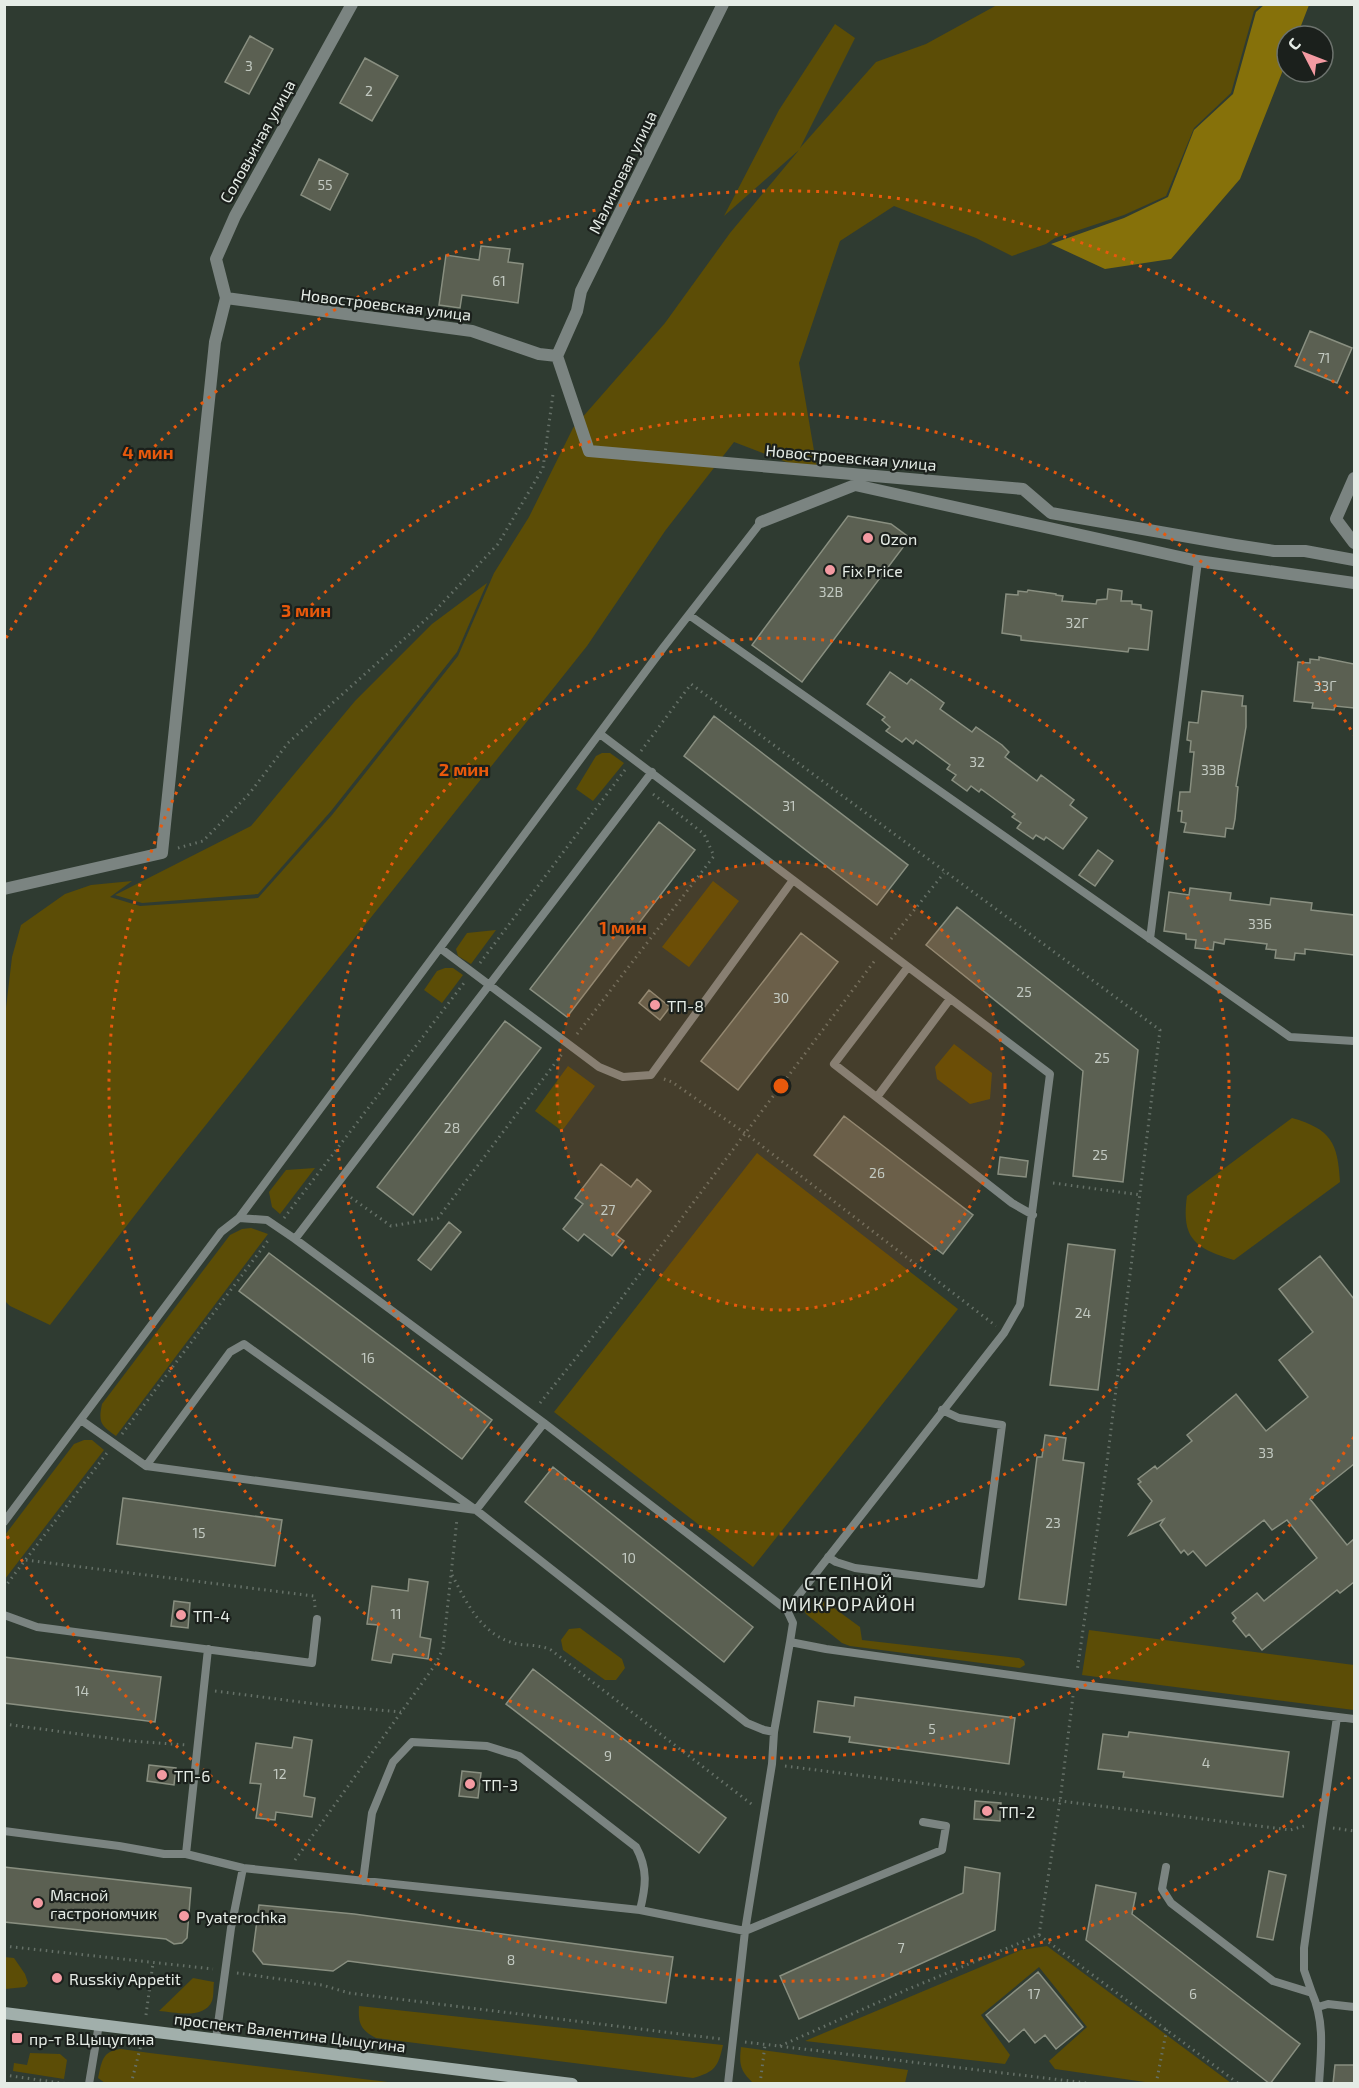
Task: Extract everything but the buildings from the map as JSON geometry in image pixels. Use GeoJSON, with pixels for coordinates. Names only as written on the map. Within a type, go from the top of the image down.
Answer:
{"type":"FeatureCollection","features":[{"type":"Feature","properties":{"kind":"main road","name":"проспект Валентина Цыцугина"},"geometry":{"type":"LineString","coordinates":[[4,2013],[572,2084]]}},
{"type":"Feature","properties":{"kind":"street","name":"Соловьиная улица"},"geometry":{"type":"LineString","coordinates":[[226,298],[216,259],[234,216],[352,4]]}},
{"type":"Feature","properties":{"kind":"street","name":"Малиновая улица"},"geometry":{"type":"LineString","coordinates":[[557,356],[577,311],[581,291],[723,4]]}},
{"type":"Feature","properties":{"kind":"street","name":"Новостроевская улица"},"geometry":{"type":"LineString","coordinates":[[226,298],[472,331],[538,354],[557,356],[589,451],[1023,489],[1051,513],[1274,551],[1305,551],[1354,560]]}},
{"type":"Feature","properties":{"kind":"street"},"geometry":{"type":"LineString","coordinates":[[4,889],[162,853],[215,342],[226,298]]}},
{"type":"Feature","properties":{"kind":"street"},"geometry":{"type":"LineString","coordinates":[[1354,478],[1336,519],[1354,543]]}},
{"type":"Feature","properties":{"kind":"street"},"geometry":{"type":"LineString","coordinates":[[761,522],[855,486],[1198,561],[1354,583]]}},
{"type":"Feature","properties":{"kind":"lane"},"geometry":{"type":"LineString","coordinates":[[4,1522],[221,1232],[239,1218],[688,615],[761,522]]}},
{"type":"Feature","properties":{"kind":"lane"},"geometry":{"type":"LineString","coordinates":[[1150,939],[1198,561]]}},
{"type":"Feature","properties":{"kind":"lane"},"geometry":{"type":"LineString","coordinates":[[688,615],[1290,1037],[1354,1041]]}},
{"type":"Feature","properties":{"kind":"lane"},"geometry":{"type":"LineString","coordinates":[[600,734],[1050,1074],[1020,1305],[1005,1333],[942,1410],[787,1610]]}},
{"type":"Feature","properties":{"kind":"lane"},"geometry":{"type":"LineString","coordinates":[[295,1239],[652,772]]}},
{"type":"Feature","properties":{"kind":"lane"},"geometry":{"type":"LineString","coordinates":[[440,948],[599,1067],[623,1077],[651,1075],[793,880]]}},
{"type":"Feature","properties":{"kind":"lane"},"geometry":{"type":"LineString","coordinates":[[908,967],[834,1064],[1012,1203],[1033,1215]]}},
{"type":"Feature","properties":{"kind":"lane"},"geometry":{"type":"LineString","coordinates":[[877,1097],[950,999]]}},
{"type":"Feature","properties":{"kind":"lane"},"geometry":{"type":"LineString","coordinates":[[239,1218],[267,1220],[295,1239],[531,1413],[787,1610],[793,1623],[774,1732],[772,1764],[745,1931],[728,2084]]}},
{"type":"Feature","properties":{"kind":"lane"},"geometry":{"type":"LineString","coordinates":[[146,1466],[230,1352],[244,1344],[476,1510],[747,1723],[764,1731],[774,1732]]}},
{"type":"Feature","properties":{"kind":"lane"},"geometry":{"type":"LineString","coordinates":[[828,1557],[855,1568],[981,1584],[1002,1425],[959,1418],[942,1410]]}},
{"type":"Feature","properties":{"kind":"lane"},"geometry":{"type":"LineString","coordinates":[[81,1420],[146,1466],[476,1510]]}},
{"type":"Feature","properties":{"kind":"lane"},"geometry":{"type":"LineString","coordinates":[[476,1510],[544,1423]]}},
{"type":"Feature","properties":{"kind":"lane"},"geometry":{"type":"LineString","coordinates":[[4,1615],[37,1626],[312,1663],[317,1619]]}},
{"type":"Feature","properties":{"kind":"lane"},"geometry":{"type":"LineString","coordinates":[[790,1642],[1075,1684],[1354,1719]]}},
{"type":"Feature","properties":{"kind":"lane"},"geometry":{"type":"LineString","coordinates":[[186,1854],[208,1649]]}},
{"type":"Feature","properties":{"kind":"lane"},"geometry":{"type":"LineString","coordinates":[[1319,2084],[1323,2038],[1318,2007],[1304,1970],[1304,1948],[1337,1717]]}},
{"type":"Feature","properties":{"kind":"lane"},"geometry":{"type":"LineString","coordinates":[[363,1881],[372,1813],[393,1762],[412,1742],[488,1746],[519,1756],[636,1847],[645,1863],[645,1892],[639,1910]]}},
{"type":"Feature","properties":{"kind":"lane"},"geometry":{"type":"LineString","coordinates":[[4,1831],[164,1854],[186,1854],[243,1868],[639,1910],[745,1931],[942,1850],[946,1826],[923,1822]]}},
{"type":"Feature","properties":{"kind":"lane"},"geometry":{"type":"LineString","coordinates":[[1166,1867],[1162,1889],[1170,1903],[1274,1981],[1312,1993]]}},
{"type":"Feature","properties":{"kind":"lane"},"geometry":{"type":"LineString","coordinates":[[216,2039],[231,1928],[243,1868]]}},
{"type":"Feature","properties":{"kind":"lane"},"geometry":{"type":"LineString","coordinates":[[1318,2007],[1328,2004],[1354,2007]]}},
{"type":"Feature","properties":{"kind":"lane"},"geometry":{"type":"LineString","coordinates":[[89,2084],[99,2024]]}},
{"type":"Feature","properties":{"kind":"path"},"geometry":{"type":"LineString","coordinates":[[162,853],[203,841],[249,794],[288,743],[433,613],[498,544],[543,468],[553,390]]}},
{"type":"Feature","properties":{"kind":"path"},"geometry":{"type":"LineString","coordinates":[[531,1413],[591,1340],[884,948],[944,873],[1160,1030],[1107,1462],[1039,1935]]}},
{"type":"Feature","properties":{"kind":"path"},"geometry":{"type":"LineString","coordinates":[[651,1075],[672,1082],[745,1133],[1005,1333]]}},
{"type":"Feature","properties":{"kind":"path"},"geometry":{"type":"LineString","coordinates":[[1053,1183],[1141,1195]]}},
{"type":"Feature","properties":{"kind":"path"},"geometry":{"type":"LineString","coordinates":[[286,1873],[435,1665],[443,1649],[459,1508]]}},
{"type":"Feature","properties":{"kind":"path"},"geometry":{"type":"LineString","coordinates":[[26,1560],[314,1596],[317,1619]]}},
{"type":"Feature","properties":{"kind":"path"},"geometry":{"type":"LineString","coordinates":[[452,1574],[477,1618],[491,1632],[511,1642],[542,1645],[551,1650],[764,1814]]}},
{"type":"Feature","properties":{"kind":"path"},"geometry":{"type":"LineString","coordinates":[[203,1690],[324,1706],[401,1712]]}},
{"type":"Feature","properties":{"kind":"path"},"geometry":{"type":"LineString","coordinates":[[4,1724],[197,1746]]}},
{"type":"Feature","properties":{"kind":"path"},"geometry":{"type":"LineString","coordinates":[[772,1764],[1290,1830],[1308,1825],[1354,1830]]}},
{"type":"Feature","properties":{"kind":"path"},"geometry":{"type":"LineString","coordinates":[[1039,1935],[1167,2028],[1239,2084]]}},
{"type":"Feature","properties":{"kind":"path"},"geometry":{"type":"LineString","coordinates":[[778,2047],[906,1990],[1039,1935]]}},
{"type":"Feature","properties":{"kind":"path"},"geometry":{"type":"LineString","coordinates":[[4,1946],[226,1971],[322,1985],[349,1993],[1095,2084]]}},
{"type":"Feature","properties":{"kind":"path"},"geometry":{"type":"LineString","coordinates":[[132,2084],[144,2030],[153,1963]]}},
{"type":"Feature","properties":{"kind":"path"},"geometry":{"type":"LineString","coordinates":[[1156,2084],[1167,2028]]}},
{"type":"Feature","properties":{"kind":"path"},"geometry":{"type":"LineString","coordinates":[[760,2084],[765,2044]]}},
{"type":"Feature","properties":{"kind":"path"},"geometry":{"type":"LineString","coordinates":[[4,2075],[68,2084]]}},
{"type":"Feature","properties":{"kind":"shaded area"},"geometry":{"type":"Polygon","coordinates":[[[997,5],[1261,5],[1254,11],[1231,93],[1194,128],[1166,196],[1124,215],[1055,238],[1046,244],[1012,256],[976,238],[894,206],[840,241],[799,363],[818,474],[734,442],[665,531],[587,646],[162,1180],[50,1325],[10,1306],[5,1301],[4,1025],[12,957],[21,925],[65,894],[91,885],[132,881],[110,897],[140,906],[258,898],[332,815],[458,656],[494,573],[529,517],[573,428],[665,323],[730,233],[799,150],[724,216],[779,110],[835,24],[855,38],[800,148],[876,62],[926,44],[997,5]]]}},
{"type":"Feature","properties":{"kind":"shaded area"},"geometry":{"type":"Polygon","coordinates":[[[1264,5],[1309,5],[1302,24],[1275,24],[1275,84],[1278,84],[1240,179],[1171,259],[1105,269],[1051,244],[1124,218],[1168,197],[1194,130],[1233,94],[1256,12],[1264,5]]]}},
{"type":"Feature","properties":{"kind":"shaded area"},"geometry":{"type":"Polygon","coordinates":[[[487,583],[457,652],[331,811],[258,894],[142,903],[115,895],[251,826],[355,701],[432,624],[487,583]]]}},
{"type":"Feature","properties":{"kind":"shaded area"},"geometry":{"type":"Polygon","coordinates":[[[610,753],[624,763],[593,801],[576,789],[596,756],[610,753]]]}},
{"type":"Feature","properties":{"kind":"shaded area"},"geometry":{"type":"Polygon","coordinates":[[[713,881],[739,901],[689,967],[662,947],[713,881]]]}},
{"type":"Feature","properties":{"kind":"shaded area"},"geometry":{"type":"Polygon","coordinates":[[[496,930],[471,964],[458,956],[456,949],[467,933],[496,930]]]}},
{"type":"Feature","properties":{"kind":"shaded area"},"geometry":{"type":"Polygon","coordinates":[[[453,968],[463,975],[442,1003],[424,990],[437,971],[453,968]]]}},
{"type":"Feature","properties":{"kind":"shaded area"},"geometry":{"type":"Polygon","coordinates":[[[954,1044],[992,1073],[990,1099],[970,1104],[937,1079],[935,1067],[954,1044]]]}},
{"type":"Feature","properties":{"kind":"shaded area"},"geometry":{"type":"Polygon","coordinates":[[[568,1066],[595,1086],[562,1131],[535,1111],[568,1066]]]}},
{"type":"Feature","properties":{"kind":"shaded area"},"geometry":{"type":"Polygon","coordinates":[[[1292,1118],[1316,1127],[1330,1140],[1337,1157],[1340,1182],[1234,1260],[1200,1246],[1189,1232],[1186,1222],[1187,1196],[1292,1118]]]}},
{"type":"Feature","properties":{"kind":"shaded area"},"geometry":{"type":"Polygon","coordinates":[[[757,1153],[958,1309],[753,1567],[554,1412],[757,1153]]]}},
{"type":"Feature","properties":{"kind":"shaded area"},"geometry":{"type":"Polygon","coordinates":[[[315,1168],[280,1214],[272,1207],[269,1192],[286,1170],[315,1168]]]}},
{"type":"Feature","properties":{"kind":"shaded area"},"geometry":{"type":"Polygon","coordinates":[[[251,1228],[268,1234],[116,1436],[102,1423],[100,1415],[102,1404],[230,1235],[242,1229],[251,1228]]]}},
{"type":"Feature","properties":{"kind":"shaded area"},"geometry":{"type":"Polygon","coordinates":[[[92,1440],[104,1450],[5,1579],[5,1535],[74,1444],[92,1440]]]}},
{"type":"Feature","properties":{"kind":"shaded area"},"geometry":{"type":"Polygon","coordinates":[[[814,1599],[823,1600],[860,1627],[862,1640],[1019,1658],[1024,1661],[1025,1665],[1020,1668],[850,1646],[842,1643],[806,1614],[804,1610],[806,1604],[814,1599]]]}},
{"type":"Feature","properties":{"kind":"shaded area"},"geometry":{"type":"Polygon","coordinates":[[[580,1628],[622,1659],[625,1668],[616,1680],[605,1680],[563,1650],[561,1640],[569,1629],[580,1628]]]}},
{"type":"Feature","properties":{"kind":"shaded area"},"geometry":{"type":"Polygon","coordinates":[[[1089,1630],[1354,1665],[1354,1710],[1082,1675],[1089,1630]]]}},
{"type":"Feature","properties":{"kind":"shaded area"},"geometry":{"type":"Polygon","coordinates":[[[1047,1946],[1231,2083],[1152,2083],[1055,2069],[1049,2061],[1087,2027],[1039,1967],[981,2015],[1010,2055],[1005,2064],[805,2041],[1021,1950],[1047,1946]]]}},
{"type":"Feature","properties":{"kind":"shaded area"},"geometry":{"type":"Polygon","coordinates":[[[4,1957],[14,1958],[25,1974],[28,1983],[25,1987],[5,1989],[4,1957]]]}},
{"type":"Feature","properties":{"kind":"shaded area"},"geometry":{"type":"Polygon","coordinates":[[[193,1978],[214,1982],[213,1999],[208,2007],[188,2014],[159,2011],[193,1978]]]}},
{"type":"Feature","properties":{"kind":"shaded area"},"geometry":{"type":"Polygon","coordinates":[[[359,2006],[723,2045],[714,2068],[693,2078],[376,2038],[363,2029],[359,2017],[359,2006]]]}},
{"type":"Feature","properties":{"kind":"shaded area"},"geometry":{"type":"Polygon","coordinates":[[[741,2047],[908,2070],[905,2083],[753,2083],[741,2067],[741,2047]]]}},
{"type":"Feature","properties":{"kind":"shaded area"},"geometry":{"type":"Polygon","coordinates":[[[121,2049],[396,2083],[105,2083],[98,2078],[104,2058],[110,2052],[121,2049]]]}},
{"type":"Feature","properties":{"kind":"shaded area"},"geometry":{"type":"Polygon","coordinates":[[[30,2053],[60,2054],[67,2060],[64,2079],[13,2071],[14,2063],[27,2065],[30,2053]]]}},
{"type":"Feature","properties":{"kind":"place","name":"Ozon"},"geometry":{"type":"Point","coordinates":[868,538]}},
{"type":"Feature","properties":{"kind":"place","name":"Fix Price"},"geometry":{"type":"Point","coordinates":[830,570]}},
{"type":"Feature","properties":{"kind":"place","name":"ТП-8"},"geometry":{"type":"Point","coordinates":[655,1005]}},
{"type":"Feature","properties":{"kind":"place","name":"ТП-4"},"geometry":{"type":"Point","coordinates":[181,1615]}},
{"type":"Feature","properties":{"kind":"place","name":"ТП-6"},"geometry":{"type":"Point","coordinates":[162,1775]}},
{"type":"Feature","properties":{"kind":"place","name":"ТП-3"},"geometry":{"type":"Point","coordinates":[470,1784]}},
{"type":"Feature","properties":{"kind":"place","name":"ТП-2"},"geometry":{"type":"Point","coordinates":[987,1811]}},
{"type":"Feature","properties":{"kind":"place","name":"Мясной гастрономчик"},"geometry":{"type":"Point","coordinates":[38,1903]}},
{"type":"Feature","properties":{"kind":"place","name":"Pyaterochka"},"geometry":{"type":"Point","coordinates":[184,1916]}},
{"type":"Feature","properties":{"kind":"place","name":"Russkiy Appetit"},"geometry":{"type":"Point","coordinates":[57,1978]}},
{"type":"Feature","properties":{"kind":"place","name":"пр-т В.Цыцугина"},"geometry":{"type":"Point","coordinates":[17,2038]}},
{"type":"Feature","properties":{"kind":"district","name":"СТЕПНОЙ МИКРОРАЙОН"},"geometry":{"type":"Point","coordinates":[849,1593]}}]}
